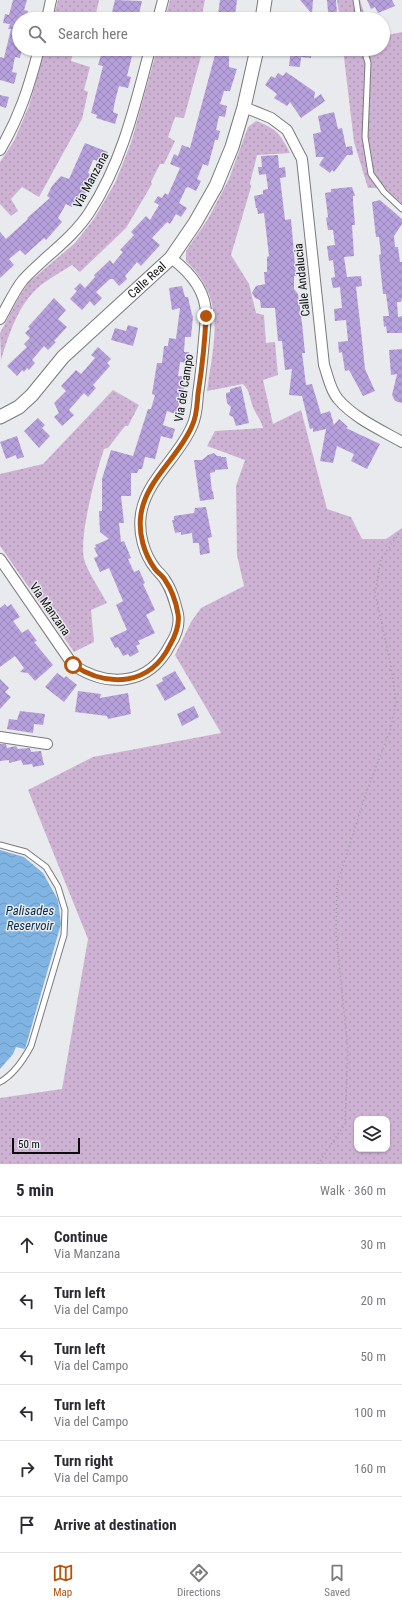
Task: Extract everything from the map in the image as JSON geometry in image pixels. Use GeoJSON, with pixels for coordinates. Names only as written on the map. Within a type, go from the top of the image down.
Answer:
{"type":"FeatureCollection","features":[{"type":"Feature","properties":{"kind":"street"},"geometry":{"type":"LineString","coordinates":[[48,12],[51,0]]}},
{"type":"Feature","properties":{"kind":"street"},"geometry":{"type":"LineString","coordinates":[[160,12],[163,0]]}},
{"type":"Feature","properties":{"kind":"street"},"geometry":{"type":"LineString","coordinates":[[263,12],[265,0]]}},
{"type":"Feature","properties":{"kind":"street"},"geometry":{"type":"LineString","coordinates":[[0,150],[14,127],[28,91],[37,56]]}},
{"type":"Feature","properties":{"kind":"street","name":"Via Manzana"},"geometry":{"type":"LineString","coordinates":[[0,319],[22,281],[63,244],[89,214],[106,183],[128,133],[148,56]]}},
{"type":"Feature","properties":{"kind":"street","name":"Calle Real"},"geometry":{"type":"LineString","coordinates":[[0,417],[19,407],[63,357],[171,258],[195,223],[216,186],[232,147],[244,107],[255,56]]}},
{"type":"Feature","properties":{"kind":"street","name":"Calle Andalucia"},"geometry":{"type":"LineString","coordinates":[[244,107],[271,118],[287,130],[302,160],[324,365],[330,383],[338,398],[352,412],[402,442]]}},
{"type":"Feature","properties":{"kind":"street","name":"Via del Campo"},"geometry":{"type":"LineString","coordinates":[[105,680],[134,678],[148,672],[166,653],[176,634],[178,616],[173,595],[165,579],[155,568],[148,556],[140,533],[141,514],[150,489],[173,458],[193,425],[201,374],[206,306],[199,286],[193,278],[171,258]]}},
{"type":"Feature","properties":{"kind":"street","name":"Via Manzana"},"geometry":{"type":"LineString","coordinates":[[0,559],[73,665],[87,674],[105,680]]}},
{"type":"Feature","properties":{"kind":"street"},"geometry":{"type":"LineString","coordinates":[[0,737],[47,744]]}},
{"type":"Feature","properties":{"kind":"lane"},"geometry":{"type":"LineString","coordinates":[[356,0],[357,12]]}},
{"type":"Feature","properties":{"kind":"lane"},"geometry":{"type":"LineString","coordinates":[[366,56],[368,63],[365,137],[370,174],[384,192],[402,209]]}},
{"type":"Feature","properties":{"kind":"lane"},"geometry":{"type":"LineString","coordinates":[[0,845],[26,852],[46,867],[58,887],[65,910],[64,935],[31,1046],[20,1063],[6,1079],[0,1082]]}},
{"type":"Feature","properties":{"kind":"path"},"geometry":{"type":"LineString","coordinates":[[318,1164],[345,1124],[348,1050],[336,933],[337,885],[365,796],[390,728],[396,702],[391,666],[375,593],[381,559],[400,532]]}},
{"type":"Feature","properties":{"kind":"shaded area"},"geometry":{"type":"Polygon","coordinates":[[[58,0],[99,0],[96,12],[55,12],[58,0]]]}},
{"type":"Feature","properties":{"kind":"shaded area"},"geometry":{"type":"Polygon","coordinates":[[[170,0],[205,0],[202,12],[167,12],[170,0]]]}},
{"type":"Feature","properties":{"kind":"shaded area"},"geometry":{"type":"Polygon","coordinates":[[[337,0],[360,0],[364,12],[339,12],[337,0]]]}},
{"type":"Feature","properties":{"kind":"shaded area"},"geometry":{"type":"Polygon","coordinates":[[[402,32],[402,204],[385,188],[368,188],[354,142],[344,56],[390,56],[390,35],[402,32]]]}},
{"type":"Feature","properties":{"kind":"shaded area"},"geometry":{"type":"Polygon","coordinates":[[[43,56],[72,56],[71,61],[90,67],[84,90],[88,92],[82,119],[39,197],[22,187],[11,199],[18,211],[11,216],[0,204],[0,162],[14,141],[29,106],[43,56]]]}},
{"type":"Feature","properties":{"kind":"shaded area"},"geometry":{"type":"Polygon","coordinates":[[[155,56],[201,56],[184,118],[175,117],[168,137],[175,141],[164,164],[160,164],[151,182],[152,184],[126,228],[80,272],[72,265],[44,282],[33,293],[20,310],[15,320],[1,360],[0,333],[18,299],[28,283],[75,243],[94,219],[115,183],[131,143],[155,56]]]}},
{"type":"Feature","properties":{"kind":"shaded area"},"geometry":{"type":"Polygon","coordinates":[[[256,121],[273,129],[284,141],[290,153],[257,155],[250,183],[251,187],[231,255],[249,284],[256,313],[264,315],[266,343],[275,342],[278,375],[263,380],[273,424],[301,410],[327,509],[351,517],[362,539],[386,539],[402,528],[402,1164],[0,1164],[0,1098],[62,1089],[88,939],[28,790],[93,757],[221,733],[175,655],[191,622],[201,608],[244,586],[237,555],[236,486],[245,460],[207,446],[215,431],[263,428],[253,407],[249,392],[243,384],[207,391],[214,338],[213,306],[208,291],[199,276],[186,261],[186,251],[208,219],[229,179],[248,127],[256,121]]]}},
{"type":"Feature","properties":{"kind":"shaded area"},"geometry":{"type":"Polygon","coordinates":[[[113,390],[139,405],[128,426],[125,426],[108,448],[104,449],[97,473],[86,520],[83,548],[86,564],[107,603],[91,610],[94,642],[74,652],[0,546],[0,474],[43,464],[113,390]]]}},
{"type":"Feature","properties":{"kind":"water","name":"Palisades Reservoir"},"geometry":{"type":"Polygon","coordinates":[[[0,850],[24,857],[43,873],[58,900],[61,924],[25,1049],[16,1047],[13,1054],[0,1069],[0,850]]]}},
{"type":"Feature","properties":{"kind":"building"},"geometry":{"type":"Polygon","coordinates":[[[13,0],[27,0],[24,10],[28,12],[12,12],[12,56],[20,56],[20,58],[15,57],[12,72],[17,73],[14,84],[0,80],[0,57],[4,58],[11,29],[8,29],[10,24],[3,23],[5,14],[9,15],[13,0]]]}},
{"type":"Feature","properties":{"kind":"building"},"geometry":{"type":"Polygon","coordinates":[[[115,0],[142,1],[140,12],[112,12],[115,0]]]}},
{"type":"Feature","properties":{"kind":"building"},"geometry":{"type":"Polygon","coordinates":[[[220,0],[237,0],[236,12],[218,12],[220,0]]]}},
{"type":"Feature","properties":{"kind":"building"},"geometry":{"type":"Polygon","coordinates":[[[300,0],[313,0],[312,12],[310,12],[300,0]]]}},
{"type":"Feature","properties":{"kind":"building"},"geometry":{"type":"Polygon","coordinates":[[[327,0],[336,0],[337,12],[328,12],[327,0]]]}},
{"type":"Feature","properties":{"kind":"building"},"geometry":{"type":"Polygon","coordinates":[[[367,0],[392,0],[395,6],[380,12],[378,12],[375,7],[371,9],[367,0]]]}},
{"type":"Feature","properties":{"kind":"building"},"geometry":{"type":"Polygon","coordinates":[[[101,56],[132,56],[127,76],[131,77],[128,88],[119,86],[115,101],[113,112],[118,114],[115,124],[96,118],[97,115],[91,113],[103,66],[98,65],[101,56]]]}},
{"type":"Feature","properties":{"kind":"building"},"geometry":{"type":"Polygon","coordinates":[[[215,56],[229,56],[229,67],[237,69],[230,91],[224,91],[220,104],[227,106],[225,117],[219,116],[216,130],[220,131],[218,140],[215,140],[208,166],[203,164],[197,179],[201,181],[196,191],[188,187],[186,188],[179,203],[187,208],[181,217],[176,214],[170,224],[167,222],[152,238],[160,245],[141,266],[137,262],[125,276],[127,279],[119,286],[113,279],[110,279],[96,292],[102,298],[94,306],[90,301],[82,310],[70,299],[77,291],[74,289],[80,283],[85,288],[95,277],[94,275],[110,260],[113,264],[123,252],[120,250],[134,235],[131,232],[146,216],[150,220],[159,205],[154,202],[158,196],[162,198],[165,193],[168,195],[180,168],[170,164],[174,154],[178,156],[182,145],[190,148],[215,56]]]}},
{"type":"Feature","properties":{"kind":"building"},"geometry":{"type":"Polygon","coordinates":[[[290,56],[311,56],[311,58],[301,57],[300,67],[289,66],[290,56]]]}},
{"type":"Feature","properties":{"kind":"building"},"geometry":{"type":"Polygon","coordinates":[[[286,72],[315,92],[314,99],[321,94],[325,101],[301,118],[290,102],[287,106],[274,98],[277,94],[265,85],[271,76],[275,78],[278,73],[283,76],[286,72]]]}},
{"type":"Feature","properties":{"kind":"building"},"geometry":{"type":"Polygon","coordinates":[[[0,95],[9,97],[6,108],[0,106],[0,95]]]}},
{"type":"Feature","properties":{"kind":"building"},"geometry":{"type":"Polygon","coordinates":[[[334,112],[338,129],[342,128],[346,147],[352,146],[353,155],[347,155],[334,172],[332,170],[330,173],[319,165],[324,157],[316,157],[313,134],[321,132],[318,116],[334,112]]]}},
{"type":"Feature","properties":{"kind":"building"},"geometry":{"type":"Polygon","coordinates":[[[85,143],[108,152],[103,163],[93,160],[88,173],[94,176],[84,196],[80,194],[72,207],[66,204],[58,218],[62,222],[46,240],[44,238],[25,255],[20,250],[9,259],[14,265],[0,278],[0,232],[6,239],[50,198],[47,196],[52,186],[61,176],[69,179],[85,143]]]}},
{"type":"Feature","properties":{"kind":"building"},"geometry":{"type":"Polygon","coordinates":[[[278,155],[279,168],[285,167],[286,177],[280,178],[285,220],[291,219],[296,276],[294,276],[294,289],[298,294],[302,323],[305,353],[302,353],[306,385],[312,384],[321,414],[330,411],[334,425],[339,419],[348,427],[346,428],[380,444],[367,469],[351,461],[354,454],[337,446],[333,463],[320,461],[326,429],[313,432],[313,428],[310,429],[302,396],[289,395],[292,369],[285,370],[282,341],[278,341],[275,308],[261,308],[260,300],[255,298],[252,293],[256,286],[265,284],[264,272],[267,272],[267,257],[269,256],[264,213],[258,214],[254,196],[263,194],[263,190],[268,189],[266,174],[259,175],[258,167],[262,167],[261,156],[278,155]]]}},
{"type":"Feature","properties":{"kind":"building"},"geometry":{"type":"Polygon","coordinates":[[[352,187],[355,196],[353,196],[353,202],[355,225],[352,225],[354,256],[344,257],[347,277],[361,276],[362,286],[356,287],[365,369],[375,391],[363,396],[349,370],[345,371],[342,352],[339,353],[338,342],[348,341],[346,320],[335,321],[334,309],[342,308],[340,287],[333,288],[331,278],[335,277],[333,260],[329,261],[327,246],[335,245],[333,230],[328,230],[325,193],[331,192],[331,189],[352,187]]]}},
{"type":"Feature","properties":{"kind":"building"},"geometry":{"type":"Polygon","coordinates":[[[380,200],[402,219],[402,224],[394,236],[395,247],[398,247],[400,262],[402,262],[402,298],[401,302],[397,302],[398,317],[402,316],[402,333],[387,333],[386,326],[384,327],[383,316],[389,316],[386,294],[383,294],[379,255],[381,254],[379,237],[376,237],[372,202],[380,200]]]}},
{"type":"Feature","properties":{"kind":"building"},"geometry":{"type":"Polygon","coordinates":[[[182,286],[185,297],[188,297],[193,316],[191,337],[185,337],[184,352],[189,352],[188,363],[180,362],[178,376],[185,376],[184,388],[176,414],[167,411],[163,425],[175,429],[172,439],[161,436],[155,459],[145,457],[142,469],[139,469],[137,473],[131,473],[131,496],[121,496],[124,523],[119,523],[121,542],[124,541],[131,558],[128,559],[134,572],[139,570],[145,583],[143,584],[155,610],[146,615],[155,633],[138,641],[140,644],[136,646],[139,652],[130,657],[128,654],[123,656],[118,647],[115,648],[110,638],[127,630],[116,605],[123,601],[109,568],[100,572],[94,558],[98,556],[94,548],[96,547],[95,545],[109,539],[100,532],[99,511],[102,511],[102,479],[111,450],[133,456],[148,409],[151,409],[155,395],[152,394],[157,363],[162,363],[164,346],[168,346],[169,338],[176,339],[180,308],[172,310],[169,288],[182,286]]]}},
{"type":"Feature","properties":{"kind":"building"},"geometry":{"type":"Polygon","coordinates":[[[54,298],[66,310],[58,319],[67,327],[48,350],[44,346],[32,360],[35,363],[29,370],[27,368],[24,372],[22,370],[17,376],[7,366],[27,347],[24,344],[30,338],[25,333],[30,328],[28,327],[54,298]]]}},
{"type":"Feature","properties":{"kind":"building"},"geometry":{"type":"Polygon","coordinates":[[[128,325],[138,328],[133,346],[111,340],[115,328],[126,331],[128,325]]]}},
{"type":"Feature","properties":{"kind":"building"},"geometry":{"type":"Polygon","coordinates":[[[98,347],[111,359],[107,363],[110,366],[93,385],[96,388],[88,397],[84,393],[69,410],[74,415],[62,426],[54,417],[59,413],[54,403],[66,391],[61,386],[76,370],[81,374],[95,358],[91,355],[98,347]]]}},
{"type":"Feature","properties":{"kind":"building"},"geometry":{"type":"Polygon","coordinates":[[[402,349],[402,403],[395,401],[392,395],[397,374],[391,375],[389,350],[402,349]]]}},
{"type":"Feature","properties":{"kind":"building"},"geometry":{"type":"Polygon","coordinates":[[[241,386],[249,423],[236,426],[233,417],[229,415],[231,407],[227,403],[226,393],[230,392],[230,389],[241,386]]]}},
{"type":"Feature","properties":{"kind":"building"},"geometry":{"type":"Polygon","coordinates":[[[38,418],[45,425],[42,428],[50,436],[39,448],[24,431],[38,418]]]}},
{"type":"Feature","properties":{"kind":"building"},"geometry":{"type":"Polygon","coordinates":[[[17,436],[24,457],[17,459],[16,455],[6,459],[0,442],[17,436]]]}},
{"type":"Feature","properties":{"kind":"building"},"geometry":{"type":"Polygon","coordinates":[[[214,453],[217,456],[226,457],[228,469],[215,470],[215,472],[210,473],[214,499],[200,501],[194,460],[202,460],[208,455],[214,453]]]}},
{"type":"Feature","properties":{"kind":"building"},"geometry":{"type":"Polygon","coordinates":[[[206,507],[212,537],[208,538],[210,553],[200,555],[199,543],[193,543],[192,533],[181,535],[181,532],[175,533],[172,520],[174,520],[174,516],[194,513],[195,508],[206,507]]]}},
{"type":"Feature","properties":{"kind":"building"},"geometry":{"type":"Polygon","coordinates":[[[5,604],[7,607],[11,604],[20,617],[13,621],[22,633],[28,629],[37,641],[34,642],[53,665],[35,681],[28,673],[20,672],[24,668],[15,656],[0,667],[0,608],[5,604]]]}},
{"type":"Feature","properties":{"kind":"building"},"geometry":{"type":"Polygon","coordinates":[[[175,671],[186,689],[165,701],[156,685],[163,681],[162,678],[175,671]]]}},
{"type":"Feature","properties":{"kind":"building"},"geometry":{"type":"Polygon","coordinates":[[[57,673],[64,678],[66,676],[77,685],[64,702],[45,687],[57,673]]]}},
{"type":"Feature","properties":{"kind":"building"},"geometry":{"type":"Polygon","coordinates":[[[0,679],[9,688],[5,692],[11,697],[0,709],[0,679]]]}},
{"type":"Feature","properties":{"kind":"building"},"geometry":{"type":"Polygon","coordinates":[[[78,691],[101,694],[100,698],[128,693],[131,714],[108,719],[107,716],[75,712],[78,691]]]}},
{"type":"Feature","properties":{"kind":"building"},"geometry":{"type":"Polygon","coordinates":[[[194,706],[199,717],[182,726],[177,714],[194,706]]]}},
{"type":"Feature","properties":{"kind":"building"},"geometry":{"type":"Polygon","coordinates":[[[20,711],[45,714],[43,725],[34,724],[33,733],[7,729],[9,719],[17,720],[20,711]]]}},
{"type":"Feature","properties":{"kind":"building"},"geometry":{"type":"Polygon","coordinates":[[[0,744],[6,744],[7,748],[16,746],[18,749],[30,748],[31,752],[41,751],[44,765],[33,767],[32,764],[23,765],[21,760],[9,763],[9,760],[0,761],[0,744]]]}},
{"type":"Feature","properties":{"kind":"route"},"geometry":{"type":"LineString","coordinates":[[73,665],[87,674],[105,680],[124,680],[134,678],[148,672],[158,663],[166,653],[176,634],[178,616],[173,595],[165,579],[155,568],[144,547],[140,533],[141,514],[144,502],[150,489],[173,458],[193,425],[201,374],[206,316]]}}]}
